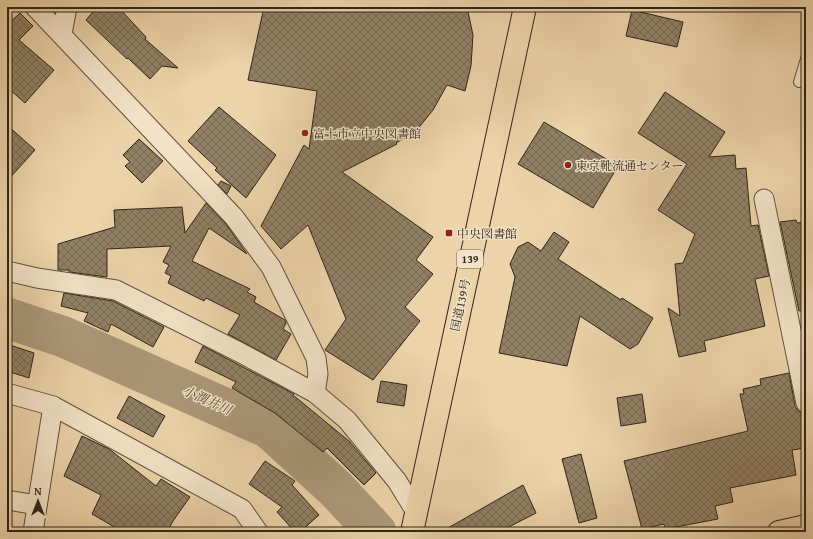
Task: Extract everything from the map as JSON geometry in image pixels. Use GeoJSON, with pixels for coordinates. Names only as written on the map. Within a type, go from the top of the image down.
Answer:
{"type":"FeatureCollection","features":[{"type":"Feature","properties":{"kind":"main road","name":"国道139号"},"geometry":{"type":"LineString","coordinates":[[414,522],[525,7]]}},
{"type":"Feature","properties":{"kind":"main road"},"geometry":{"type":"LineString","coordinates":[[779,532],[806,526]]}},
{"type":"Feature","properties":{"kind":"street"},"geometry":{"type":"LineString","coordinates":[[35,7],[234,217],[271,267],[316,358],[318,374],[315,393]]}},
{"type":"Feature","properties":{"kind":"street"},"geometry":{"type":"LineString","coordinates":[[62,34],[67,7]]}},
{"type":"Feature","properties":{"kind":"street"},"geometry":{"type":"LineString","coordinates":[[764,200],[806,403]]}},
{"type":"Feature","properties":{"kind":"street"},"geometry":{"type":"LineString","coordinates":[[7,271],[37,278],[116,290],[241,353],[315,393],[347,420],[397,481],[414,522]]}},
{"type":"Feature","properties":{"kind":"street"},"geometry":{"type":"LineString","coordinates":[[7,393],[53,406],[242,509],[258,532]]}},
{"type":"Feature","properties":{"kind":"street"},"geometry":{"type":"LineString","coordinates":[[33,532],[53,406]]}},
{"type":"Feature","properties":{"kind":"street"},"geometry":{"type":"LineString","coordinates":[[7,500],[37,505]]}},
{"type":"Feature","properties":{"kind":"lane"},"geometry":{"type":"LineString","coordinates":[[799,82],[806,59]]}},
{"type":"Feature","properties":{"kind":"building"},"geometry":{"type":"Polygon","coordinates":[[[97,7],[118,7],[146,37],[145,39],[178,68],[162,66],[150,79],[86,20],[97,7]]]}},
{"type":"Feature","properties":{"kind":"building"},"geometry":{"type":"Polygon","coordinates":[[[264,7],[467,7],[473,35],[471,66],[465,91],[447,85],[433,110],[416,131],[396,143],[397,144],[342,172],[433,237],[416,260],[433,274],[405,307],[420,321],[373,380],[325,350],[346,319],[308,225],[281,249],[261,226],[304,145],[309,149],[317,91],[248,80],[264,7]]]}},
{"type":"Feature","properties":{"kind":"building"},"geometry":{"type":"Polygon","coordinates":[[[632,10],[683,22],[677,47],[626,36],[632,10]]]}},
{"type":"Feature","properties":{"kind":"building"},"geometry":{"type":"Polygon","coordinates":[[[20,13],[33,26],[19,40],[54,70],[25,103],[7,87],[7,25],[20,13]]]}},
{"type":"Feature","properties":{"kind":"building"},"geometry":{"type":"Polygon","coordinates":[[[665,92],[725,132],[709,157],[735,155],[736,169],[746,168],[751,226],[758,225],[769,276],[755,279],[765,326],[704,341],[706,351],[679,357],[668,308],[680,316],[675,264],[683,263],[695,234],[658,210],[687,164],[638,133],[665,92]]]}},
{"type":"Feature","properties":{"kind":"building"},"geometry":{"type":"Polygon","coordinates":[[[219,107],[276,155],[246,198],[215,170],[217,168],[188,141],[219,107]]]}},
{"type":"Feature","properties":{"kind":"building","name":"東京靴流通センター"},"geometry":{"type":"Polygon","coordinates":[[[544,122],[618,166],[593,208],[518,164],[544,122]]]}},
{"type":"Feature","properties":{"kind":"building"},"geometry":{"type":"Polygon","coordinates":[[[7,125],[35,150],[7,181],[7,125]]]}},
{"type":"Feature","properties":{"kind":"building"},"geometry":{"type":"Polygon","coordinates":[[[139,139],[163,161],[142,183],[125,166],[130,162],[123,155],[139,139]]]}},
{"type":"Feature","properties":{"kind":"building"},"geometry":{"type":"Polygon","coordinates":[[[221,181],[231,186],[227,194],[218,185],[221,181]]]}},
{"type":"Feature","properties":{"kind":"building"},"geometry":{"type":"Polygon","coordinates":[[[206,203],[226,224],[247,254],[209,228],[192,261],[250,289],[247,292],[256,297],[254,302],[285,320],[286,323],[283,329],[291,334],[276,360],[228,334],[240,315],[206,298],[204,301],[168,283],[171,276],[165,273],[169,265],[163,262],[171,246],[107,249],[107,277],[69,272],[69,270],[58,270],[58,244],[115,227],[114,210],[182,207],[185,233],[206,203]]]}},
{"type":"Feature","properties":{"kind":"building"},"geometry":{"type":"Polygon","coordinates":[[[796,220],[797,223],[806,222],[806,310],[799,311],[780,222],[796,220]]]}},
{"type":"Feature","properties":{"kind":"building"},"geometry":{"type":"Polygon","coordinates":[[[554,232],[569,242],[558,259],[621,300],[622,298],[653,318],[638,344],[630,349],[580,316],[567,366],[499,353],[515,277],[510,264],[518,247],[528,242],[541,251],[554,232]]]}},
{"type":"Feature","properties":{"kind":"building"},"geometry":{"type":"Polygon","coordinates":[[[64,293],[113,301],[164,327],[153,347],[111,324],[108,332],[84,321],[88,313],[61,306],[64,293]]]}},
{"type":"Feature","properties":{"kind":"building"},"geometry":{"type":"Polygon","coordinates":[[[7,344],[34,353],[29,378],[7,371],[7,344]]]}},
{"type":"Feature","properties":{"kind":"building"},"geometry":{"type":"Polygon","coordinates":[[[203,346],[294,394],[293,395],[349,441],[376,473],[364,485],[327,448],[323,452],[275,413],[232,388],[236,382],[195,362],[203,346]]]}},
{"type":"Feature","properties":{"kind":"building"},"geometry":{"type":"Polygon","coordinates":[[[789,373],[795,406],[798,411],[806,414],[806,448],[792,450],[796,475],[730,488],[733,502],[715,506],[718,519],[665,529],[664,524],[642,529],[624,461],[748,431],[740,394],[744,394],[743,389],[761,385],[760,379],[789,373]]]}},
{"type":"Feature","properties":{"kind":"building"},"geometry":{"type":"Polygon","coordinates":[[[381,381],[407,385],[404,406],[377,402],[381,381]]]}},
{"type":"Feature","properties":{"kind":"building"},"geometry":{"type":"Polygon","coordinates":[[[642,394],[646,422],[621,426],[617,398],[642,394]]]}},
{"type":"Feature","properties":{"kind":"building"},"geometry":{"type":"Polygon","coordinates":[[[129,396],[165,416],[153,437],[117,418],[129,396]]]}},
{"type":"Feature","properties":{"kind":"building"},"geometry":{"type":"Polygon","coordinates":[[[82,436],[109,449],[156,486],[161,479],[190,497],[167,532],[123,532],[92,514],[101,495],[64,476],[82,436]]]}},
{"type":"Feature","properties":{"kind":"building"},"geometry":{"type":"Polygon","coordinates":[[[581,454],[597,518],[579,523],[562,459],[581,454]]]}},
{"type":"Feature","properties":{"kind":"building"},"geometry":{"type":"Polygon","coordinates":[[[265,461],[295,481],[292,485],[319,515],[300,532],[295,532],[277,512],[282,507],[249,484],[265,461]]]}},
{"type":"Feature","properties":{"kind":"building"},"geometry":{"type":"Polygon","coordinates":[[[523,485],[536,513],[499,532],[441,532],[523,485]]]}},
{"type":"Feature","properties":{"kind":"waterway","name":"小潤井川"},"geometry":{"type":"LineString","coordinates":[[7,318],[64,337],[269,428],[336,489],[376,532]]}},
{"type":"Feature","properties":{"kind":"place","name":"富士市立中央図書館"},"geometry":{"type":"Point","coordinates":[305,133]}},
{"type":"Feature","properties":{"kind":"place","name":"東京靴流通センター"},"geometry":{"type":"Point","coordinates":[568,165]}},
{"type":"Feature","properties":{"kind":"place","name":"中央図書館"},"geometry":{"type":"Point","coordinates":[449,233]}}]}
